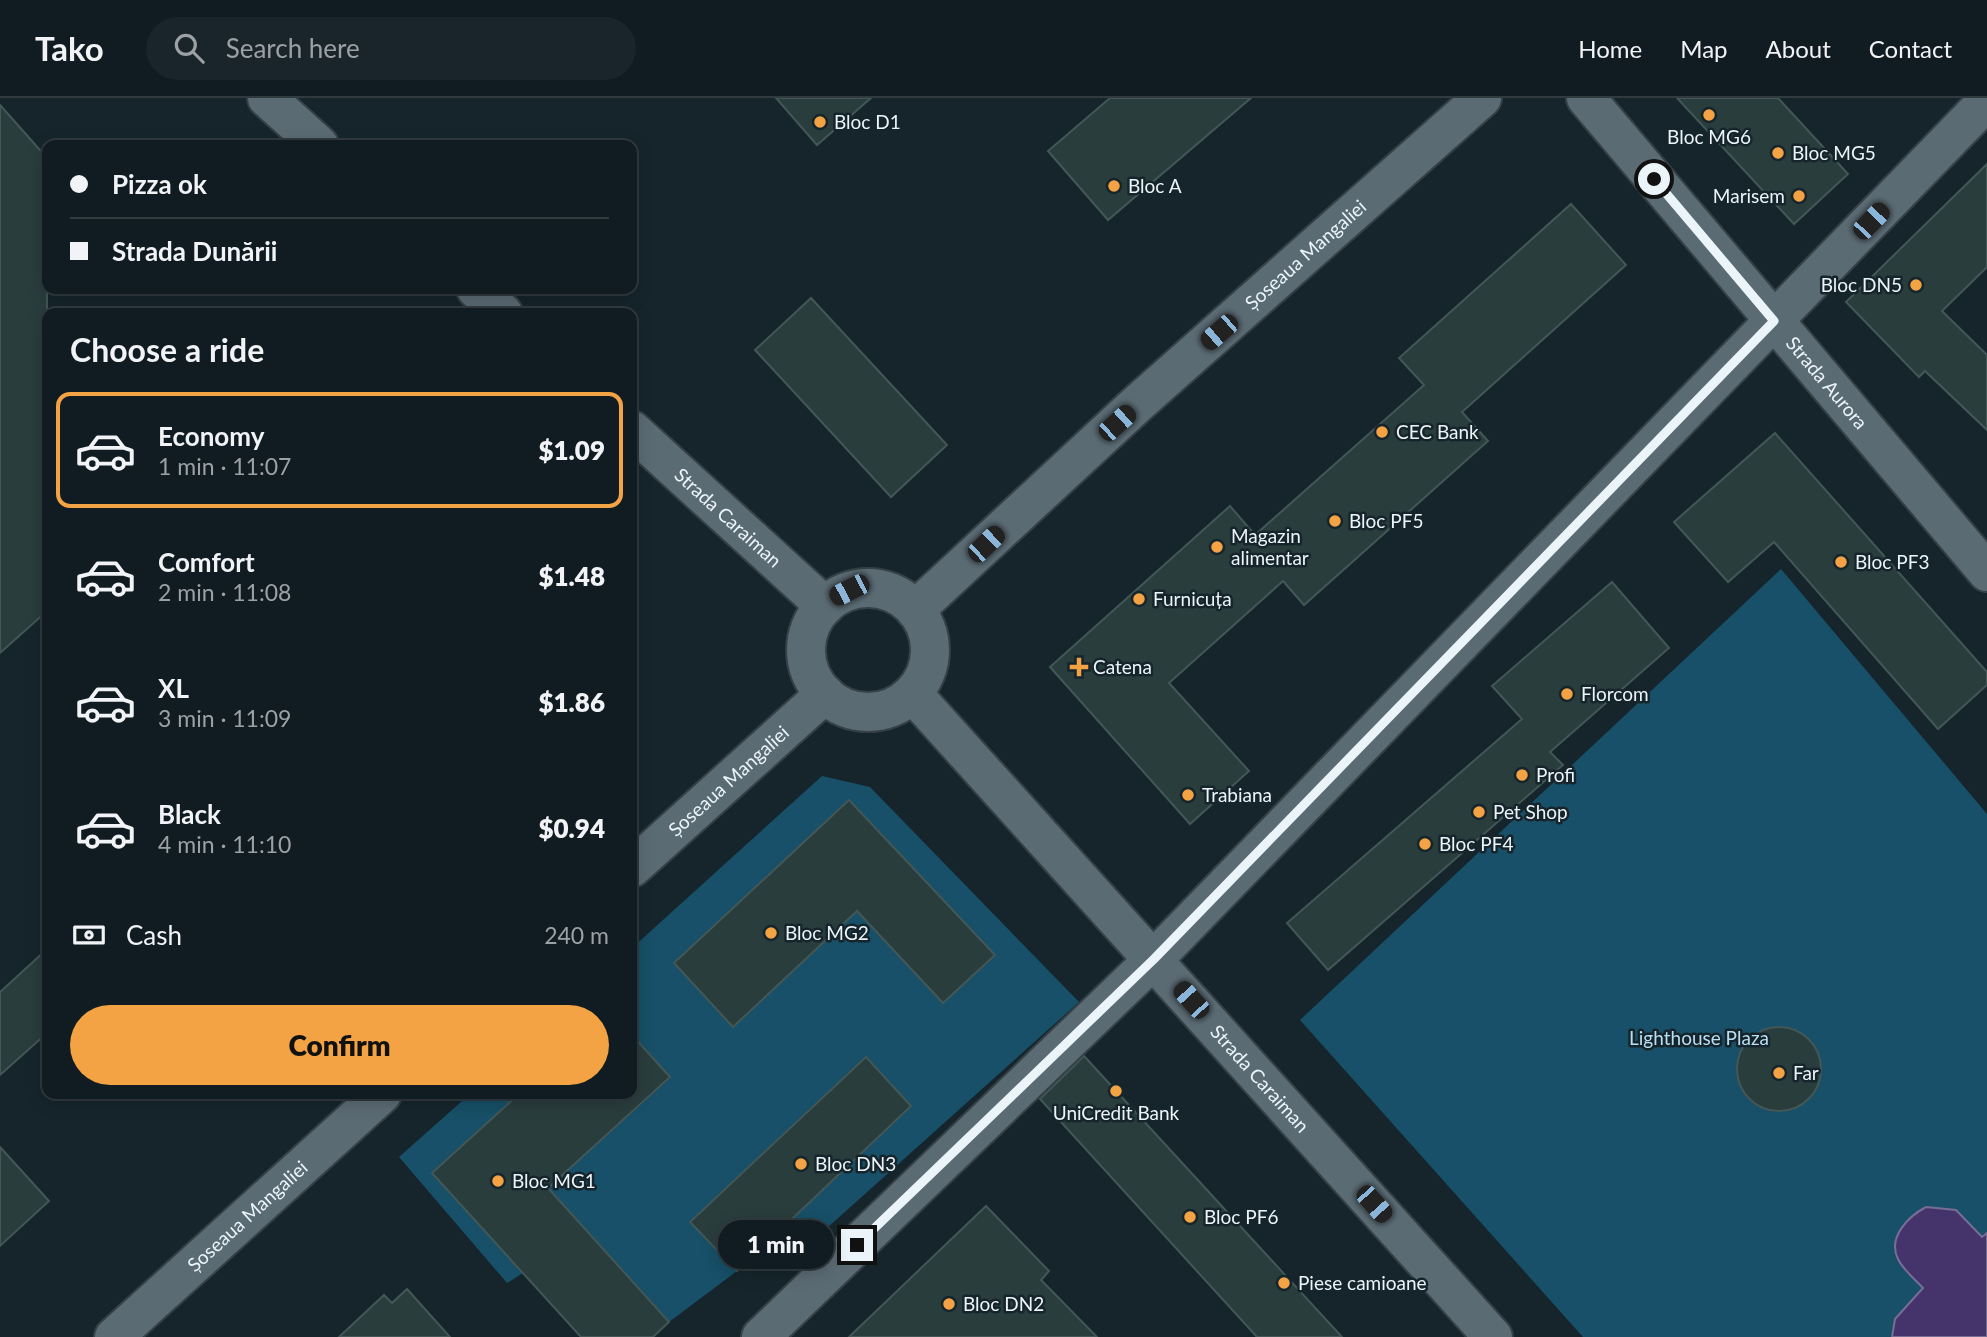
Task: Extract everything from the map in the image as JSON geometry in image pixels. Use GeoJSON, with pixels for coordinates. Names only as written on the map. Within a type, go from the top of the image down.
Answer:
{"type":"FeatureCollection","features":[{"type":"Feature","properties":{"kind":"street"},"geometry":{"type":"LineString","coordinates":[[267,98],[313,140]]}},
{"type":"Feature","properties":{"kind":"street","name":"Șoseaua Mangaliei"},"geometry":{"type":"LineString","coordinates":[[915,610],[1136,405],[1482,98]]}},
{"type":"Feature","properties":{"kind":"street","name":"Strada Aurora"},"geometry":{"type":"LineString","coordinates":[[1586,98],[1987,572]]}},
{"type":"Feature","properties":{"kind":"street"},"geometry":{"type":"LineString","coordinates":[[761,1337],[1154,959],[1987,102]]}},
{"type":"Feature","properties":{"kind":"street"},"geometry":{"type":"LineString","coordinates":[[482,294],[497,308]]}},
{"type":"Feature","properties":{"kind":"street","name":"Strada Caraiman"},"geometry":{"type":"LineString","coordinates":[[637,435],[825,606]]}},
{"type":"Feature","properties":{"kind":"street"},"geometry":{"type":"LineString","coordinates":[[869,587],[889,591],[907,601],[915,610],[922,617],[930,636],[931,657],[926,677],[913,694],[896,707],[876,712],[855,712],[836,704],[825,694],[809,672],[805,652],[808,632],[817,614],[831,599],[849,590],[869,587]]}},
{"type":"Feature","properties":{"kind":"street","name":"Șoseaua Mangaliei"},"geometry":{"type":"LineString","coordinates":[[637,864],[825,694]]}},
{"type":"Feature","properties":{"kind":"street","name":"Strada Caraiman"},"geometry":{"type":"LineString","coordinates":[[913,694],[1493,1337]]}},
{"type":"Feature","properties":{"kind":"street","name":"Șoseaua Mangaliei"},"geometry":{"type":"LineString","coordinates":[[114,1337],[376,1099]]}},
{"type":"Feature","properties":{"kind":"green space","name":"Lighthouse Plaza"},"geometry":{"type":"Polygon","coordinates":[[[1781,569],[1987,814],[1987,1337],[1583,1337],[1300,1020],[1781,569]]]}},
{"type":"Feature","properties":{"kind":"green space"},"geometry":{"type":"Polygon","coordinates":[[[822,776],[870,787],[1079,1002],[808,1245],[787,1224],[911,1106],[865,1057],[691,1222],[737,1271],[669,1322],[548,1188],[670,1078],[637,1041],[637,943],[822,776]],[[849,800],[675,964],[857,911],[994,955],[849,800]]]}},
{"type":"Feature","properties":{"kind":"green space"},"geometry":{"type":"Polygon","coordinates":[[[464,1099],[513,1099],[432,1173],[523,1273],[507,1283],[399,1157],[464,1099]]]}},
{"type":"Feature","properties":{"kind":"shaded area"},"geometry":{"type":"Polygon","coordinates":[[[1926,1207],[1956,1210],[1982,1237],[1987,1233],[1987,1337],[1892,1337],[1895,1319],[1923,1288],[1900,1263],[1895,1243],[1907,1222],[1926,1207]]]}},
{"type":"Feature","properties":{"kind":"building","name":"Bloc D1"},"geometry":{"type":"Polygon","coordinates":[[[776,98],[871,98],[817,145],[776,98]]]}},
{"type":"Feature","properties":{"kind":"building","name":"Bloc A"},"geometry":{"type":"Polygon","coordinates":[[[1110,98],[1251,98],[1108,220],[1048,151],[1110,98]]]}},
{"type":"Feature","properties":{"kind":"building","name":"Bloc MG5"},"geometry":{"type":"Polygon","coordinates":[[[1677,98],[1778,98],[1848,174],[1794,224],[1677,98]]]}},
{"type":"Feature","properties":{"kind":"building"},"geometry":{"type":"Polygon","coordinates":[[[0,105],[42,152],[42,294],[47,294],[47,308],[42,308],[42,615],[0,653],[0,105]]]}},
{"type":"Feature","properties":{"kind":"building","name":"Bloc DN5"},"geometry":{"type":"Polygon","coordinates":[[[1987,164],[1987,267],[1942,311],[1987,355],[1987,430],[1925,371],[1919,377],[1846,302],[1987,164]]]}},
{"type":"Feature","properties":{"kind":"building","name":"Bloc PF5"},"geometry":{"type":"Polygon","coordinates":[[[1571,204],[1626,265],[1462,412],[1488,441],[1304,605],[1283,581],[1169,683],[1249,771],[1190,824],[1050,667],[1230,506],[1255,535],[1424,385],[1399,358],[1571,204]]]}},
{"type":"Feature","properties":{"kind":"building"},"geometry":{"type":"Polygon","coordinates":[[[811,298],[947,445],[891,497],[755,350],[811,298]]]}},
{"type":"Feature","properties":{"kind":"building","name":"Bloc PF3"},"geometry":{"type":"Polygon","coordinates":[[[1775,433],[1987,672],[1987,685],[1938,729],[1774,542],[1728,582],[1674,522],[1775,433]]]}},
{"type":"Feature","properties":{"kind":"building","name":"Bloc PF4"},"geometry":{"type":"Polygon","coordinates":[[[1612,582],[1669,648],[1550,752],[1563,765],[1328,970],[1287,923],[1522,719],[1492,686],[1612,582]]]}},
{"type":"Feature","properties":{"kind":"building","name":"Bloc MG2"},"geometry":{"type":"Polygon","coordinates":[[[849,800],[995,955],[943,1003],[857,911],[733,1027],[674,963],[849,800]]]}},
{"type":"Feature","properties":{"kind":"building"},"geometry":{"type":"Polygon","coordinates":[[[42,954],[42,1037],[0,1075],[0,992],[42,954]]]}},
{"type":"Feature","properties":{"kind":"building","name":"Far"},"geometry":{"type":"Polygon","coordinates":[[[1771,1027],[1787,1027],[1803,1034],[1814,1045],[1821,1061],[1818,1085],[1809,1099],[1787,1111],[1771,1111],[1755,1104],[1744,1093],[1737,1077],[1737,1061],[1744,1045],[1755,1034],[1771,1027]]]}},
{"type":"Feature","properties":{"kind":"building","name":"Bloc MG1"},"geometry":{"type":"Polygon","coordinates":[[[637,1041],[670,1077],[548,1188],[669,1322],[653,1337],[581,1337],[432,1173],[513,1099],[637,1099],[637,1041]]]}},
{"type":"Feature","properties":{"kind":"building","name":"Bloc PF6"},"geometry":{"type":"Polygon","coordinates":[[[1084,1056],[1342,1337],[1257,1337],[1040,1099],[1084,1056]]]}},
{"type":"Feature","properties":{"kind":"building","name":"Bloc DN3"},"geometry":{"type":"Polygon","coordinates":[[[866,1057],[911,1106],[737,1271],[690,1222],[866,1057]]]}},
{"type":"Feature","properties":{"kind":"building"},"geometry":{"type":"Polygon","coordinates":[[[0,1147],[49,1201],[0,1246],[0,1147]]]}},
{"type":"Feature","properties":{"kind":"building","name":"Bloc DN2"},"geometry":{"type":"Polygon","coordinates":[[[986,1206],[1049,1271],[1041,1280],[1097,1337],[849,1337],[986,1206]]]}},
{"type":"Feature","properties":{"kind":"building"},"geometry":{"type":"Polygon","coordinates":[[[407,1289],[450,1337],[339,1337],[384,1295],[392,1303],[407,1289]]]}},
{"type":"Feature","properties":{"kind":"place","name":"Bloc MG6"},"geometry":{"type":"Point","coordinates":[1709,115]}},
{"type":"Feature","properties":{"kind":"place","name":"Bloc D1"},"geometry":{"type":"Point","coordinates":[820,122]}},
{"type":"Feature","properties":{"kind":"place","name":"Bloc MG5"},"geometry":{"type":"Point","coordinates":[1778,153]}},
{"type":"Feature","properties":{"kind":"place","name":"Bloc A"},"geometry":{"type":"Point","coordinates":[1114,186]}},
{"type":"Feature","properties":{"kind":"place","name":"Marisem"},"geometry":{"type":"Point","coordinates":[1799,196]}},
{"type":"Feature","properties":{"kind":"place","name":"Bloc DN5"},"geometry":{"type":"Point","coordinates":[1916,285]}},
{"type":"Feature","properties":{"kind":"place","name":"CEC Bank"},"geometry":{"type":"Point","coordinates":[1382,432]}},
{"type":"Feature","properties":{"kind":"place","name":"Bloc PF5"},"geometry":{"type":"Point","coordinates":[1335,521]}},
{"type":"Feature","properties":{"kind":"place","name":"Magazin alimentar"},"geometry":{"type":"Point","coordinates":[1217,547]}},
{"type":"Feature","properties":{"kind":"place","name":"Bloc PF3"},"geometry":{"type":"Point","coordinates":[1841,562]}},
{"type":"Feature","properties":{"kind":"place","name":"Furnicuța"},"geometry":{"type":"Point","coordinates":[1139,599]}},
{"type":"Feature","properties":{"kind":"place","name":"Catena"},"geometry":{"type":"Point","coordinates":[1079,667]}},
{"type":"Feature","properties":{"kind":"place","name":"Florcom"},"geometry":{"type":"Point","coordinates":[1567,694]}},
{"type":"Feature","properties":{"kind":"place","name":"Profi"},"geometry":{"type":"Point","coordinates":[1522,775]}},
{"type":"Feature","properties":{"kind":"place","name":"Trabiana"},"geometry":{"type":"Point","coordinates":[1188,795]}},
{"type":"Feature","properties":{"kind":"place","name":"Pet Shop"},"geometry":{"type":"Point","coordinates":[1479,812]}},
{"type":"Feature","properties":{"kind":"place","name":"Bloc PF4"},"geometry":{"type":"Point","coordinates":[1425,844]}},
{"type":"Feature","properties":{"kind":"place","name":"Bloc MG2"},"geometry":{"type":"Point","coordinates":[771,933]}},
{"type":"Feature","properties":{"kind":"place","name":"Far"},"geometry":{"type":"Point","coordinates":[1779,1073]}},
{"type":"Feature","properties":{"kind":"place","name":"UniCredit Bank"},"geometry":{"type":"Point","coordinates":[1116,1091]}},
{"type":"Feature","properties":{"kind":"place","name":"Bloc DN3"},"geometry":{"type":"Point","coordinates":[801,1164]}},
{"type":"Feature","properties":{"kind":"place","name":"Bloc MG1"},"geometry":{"type":"Point","coordinates":[498,1181]}},
{"type":"Feature","properties":{"kind":"place","name":"Bloc PF6"},"geometry":{"type":"Point","coordinates":[1190,1217]}},
{"type":"Feature","properties":{"kind":"place","name":"Piese camioane"},"geometry":{"type":"Point","coordinates":[1284,1283]}},
{"type":"Feature","properties":{"kind":"place","name":"Bloc DN2"},"geometry":{"type":"Point","coordinates":[949,1304]}},
{"type":"Feature","properties":{"kind":"route"},"geometry":{"type":"LineString","coordinates":[[857,1245],[1154,959],[1774,321],[1654,179]]}}]}
